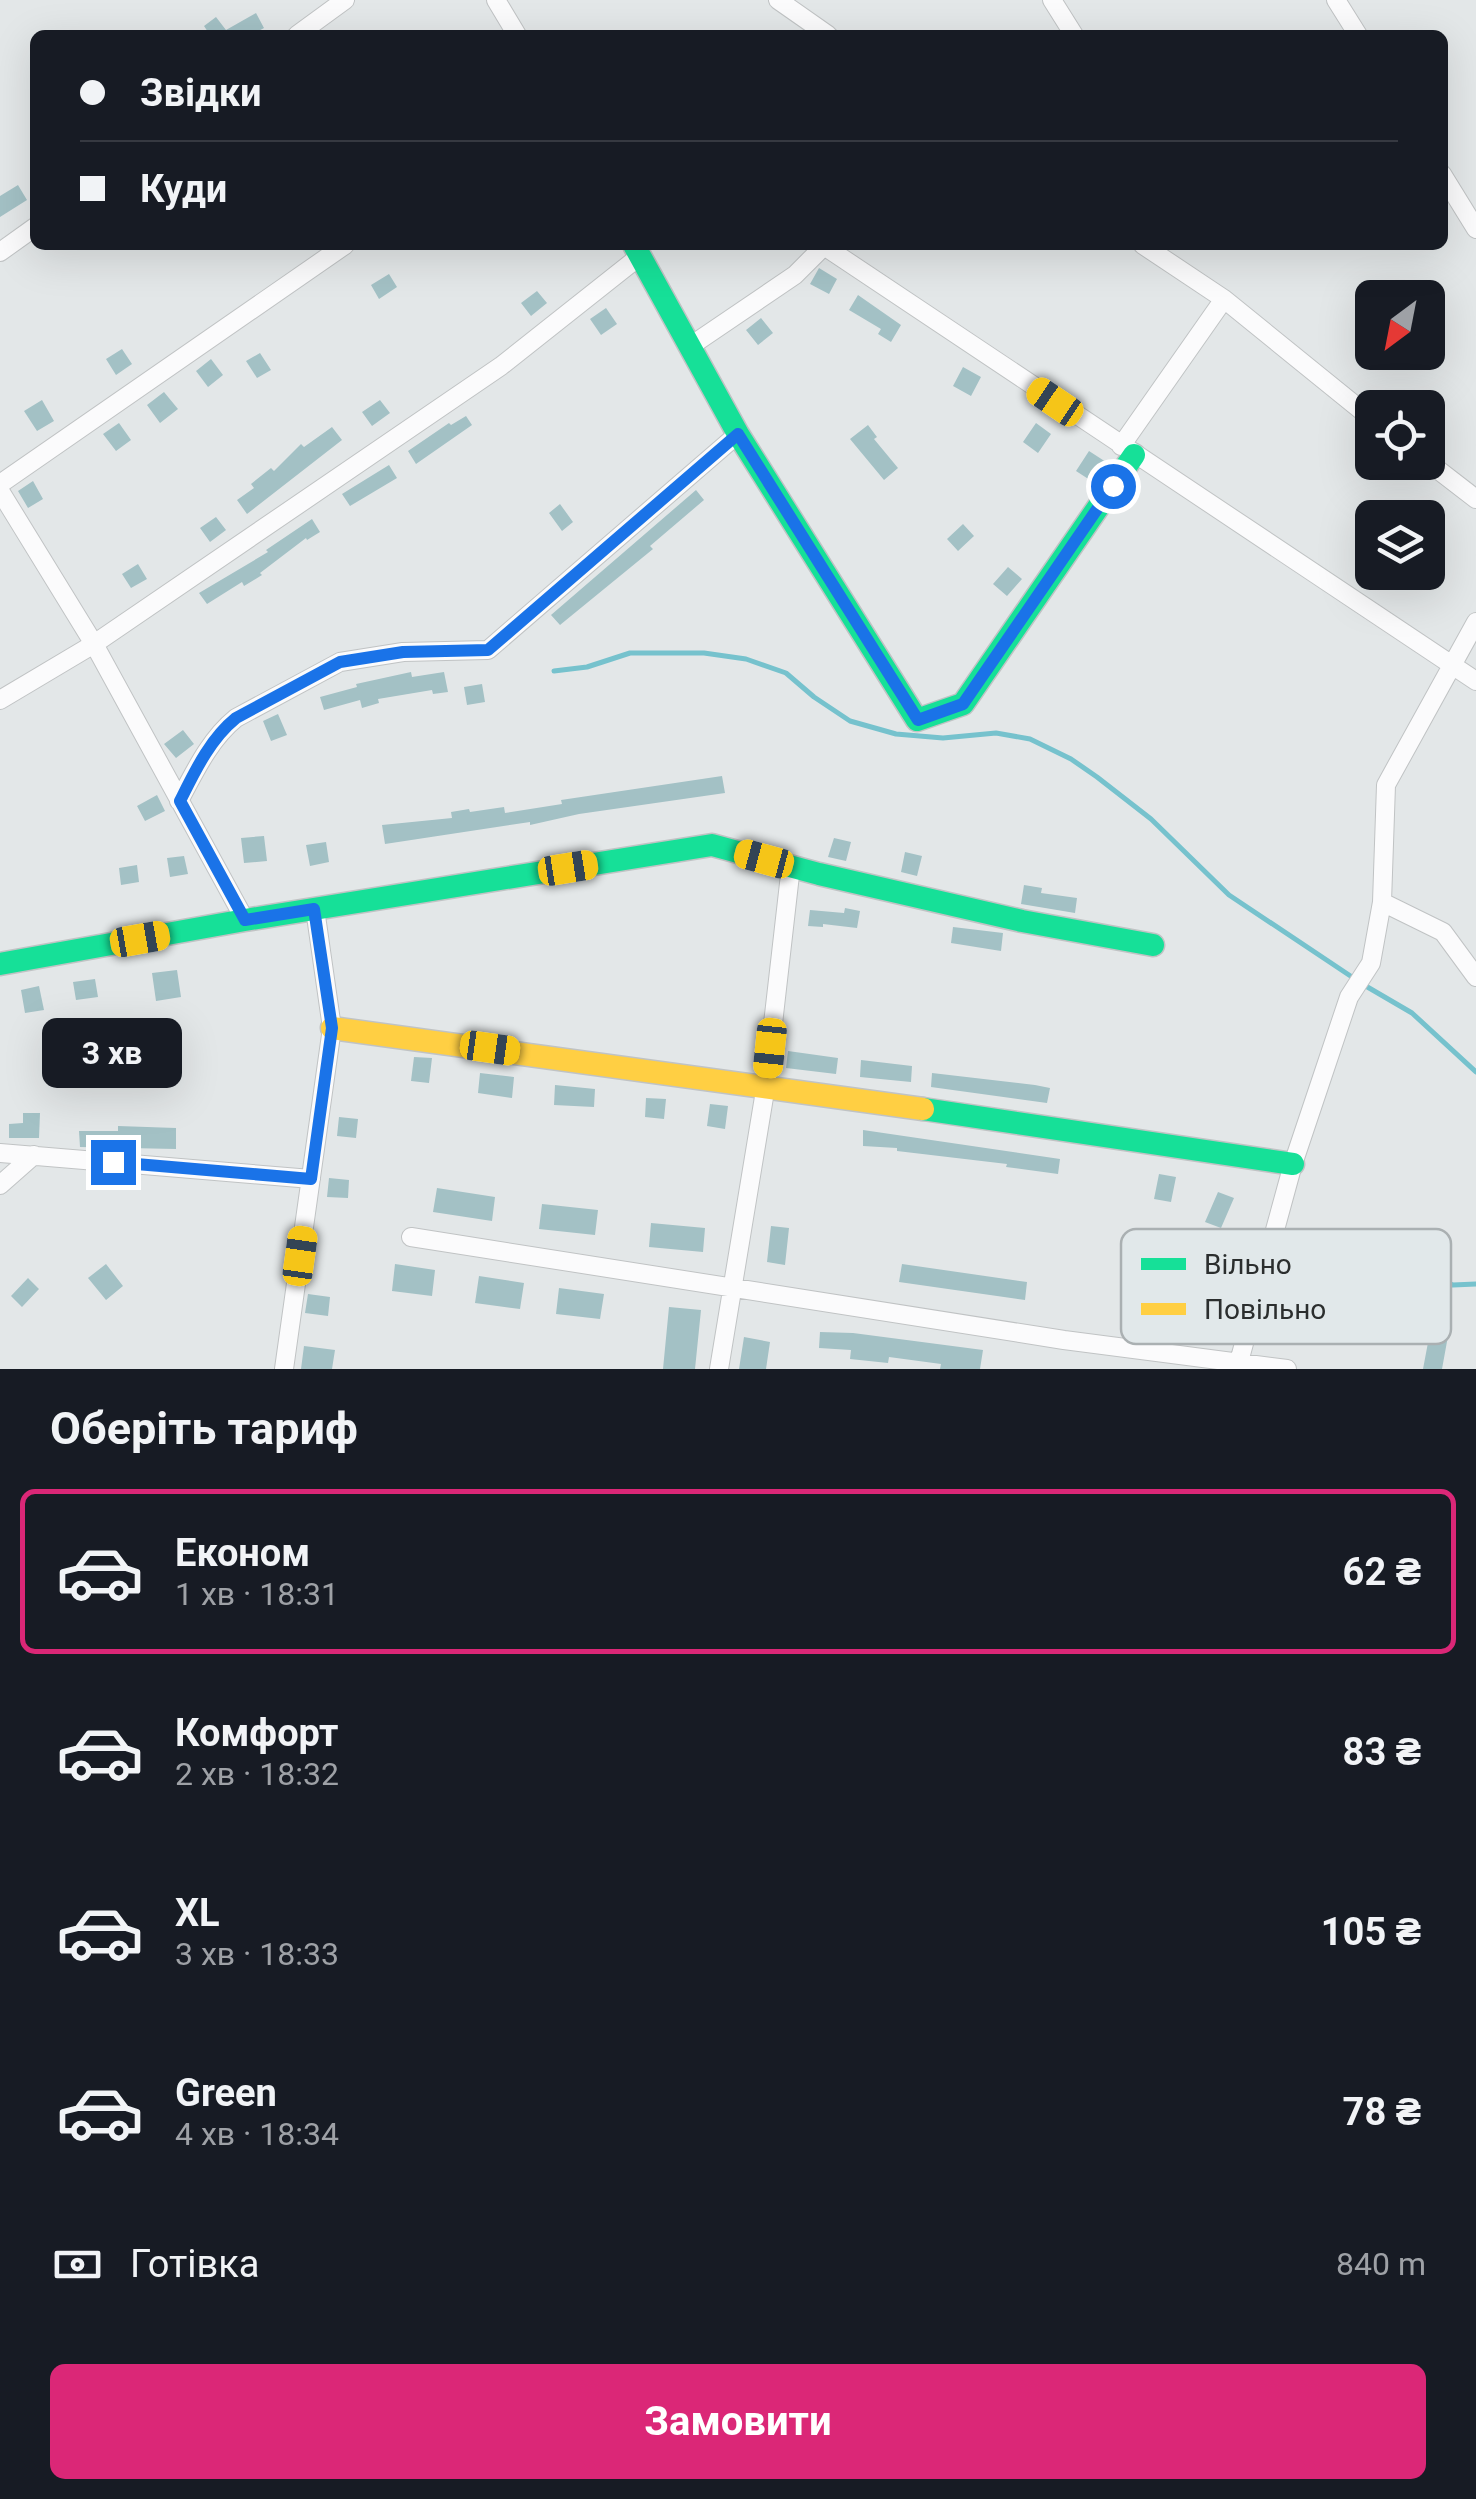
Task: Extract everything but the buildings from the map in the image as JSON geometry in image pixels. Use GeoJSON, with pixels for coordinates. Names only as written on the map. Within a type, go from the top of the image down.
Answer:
{"type":"FeatureCollection","features":[{"type":"Feature","properties":{"kind":"street"},"geometry":{"type":"LineString","coordinates":[[305,30],[345,0]]}},
{"type":"Feature","properties":{"kind":"street"},"geometry":{"type":"LineString","coordinates":[[496,0],[513,30]]}},
{"type":"Feature","properties":{"kind":"street"},"geometry":{"type":"LineString","coordinates":[[778,0],[821,30]]}},
{"type":"Feature","properties":{"kind":"street"},"geometry":{"type":"LineString","coordinates":[[1052,0],[1071,30]]}},
{"type":"Feature","properties":{"kind":"street"},"geometry":{"type":"LineString","coordinates":[[1336,0],[1355,30]]}},
{"type":"Feature","properties":{"kind":"street"},"geometry":{"type":"LineString","coordinates":[[1448,184],[1476,229]]}},
{"type":"Feature","properties":{"kind":"street"},"geometry":{"type":"LineString","coordinates":[[0,252],[30,231]]}},
{"type":"Feature","properties":{"kind":"street"},"geometry":{"type":"LineString","coordinates":[[245,920],[94,644],[0,488],[338,250]]}},
{"type":"Feature","properties":{"kind":"street"},"geometry":{"type":"LineString","coordinates":[[0,700],[94,644],[500,366],[637,250],[738,434],[918,720],[963,704],[1224,299]]}},
{"type":"Feature","properties":{"kind":"street"},"geometry":{"type":"LineString","coordinates":[[689,347],[795,275],[820,250]]}},
{"type":"Feature","properties":{"kind":"street"},"geometry":{"type":"LineString","coordinates":[[830,250],[1476,681]]}},
{"type":"Feature","properties":{"kind":"street"},"geometry":{"type":"LineString","coordinates":[[1150,250],[1224,299],[1355,405]]}},
{"type":"Feature","properties":{"kind":"street"},"geometry":{"type":"LineString","coordinates":[[180,801],[222,729],[340,662],[403,652],[488,650],[738,434]]}},
{"type":"Feature","properties":{"kind":"street"},"geometry":{"type":"LineString","coordinates":[[1445,475],[1476,499]]}},
{"type":"Feature","properties":{"kind":"street"},"geometry":{"type":"LineString","coordinates":[[1275,1229],[1349,997],[1371,963],[1382,902],[1386,785],[1476,622]]}},
{"type":"Feature","properties":{"kind":"street"},"geometry":{"type":"LineString","coordinates":[[0,964],[245,920],[712,845],[1022,921],[1153,945]]}},
{"type":"Feature","properties":{"kind":"street"},"geometry":{"type":"LineString","coordinates":[[719,1369],[766,1085],[790,866]]}},
{"type":"Feature","properties":{"kind":"street"},"geometry":{"type":"LineString","coordinates":[[1382,902],[1443,932],[1476,977]]}},
{"type":"Feature","properties":{"kind":"street"},"geometry":{"type":"LineString","coordinates":[[284,1369],[332,1028],[314,909]]}},
{"type":"Feature","properties":{"kind":"street"},"geometry":{"type":"LineString","coordinates":[[332,1028],[766,1085],[1293,1164]]}},
{"type":"Feature","properties":{"kind":"street"},"geometry":{"type":"LineString","coordinates":[[0,1152],[311,1179]]}},
{"type":"Feature","properties":{"kind":"street"},"geometry":{"type":"LineString","coordinates":[[0,1185],[34,1156]]}},
{"type":"Feature","properties":{"kind":"street"},"geometry":{"type":"LineString","coordinates":[[412,1236],[1064,1340],[1286,1369]]}},
{"type":"Feature","properties":{"kind":"waterway"},"geometry":{"type":"LineString","coordinates":[[554,671],[587,667],[630,653],[704,653],[746,659],[786,673],[850,721],[896,734],[943,738],[996,733],[1030,739],[1097,777],[1151,819],[1229,895],[1355,979]]}},
{"type":"Feature","properties":{"kind":"waterway"},"geometry":{"type":"LineString","coordinates":[[1364,985],[1412,1013],[1476,1072]]}},
{"type":"Feature","properties":{"kind":"waterway"},"geometry":{"type":"LineString","coordinates":[[1451,1284],[1476,1284]]}},
{"type":"Feature","properties":{"kind":"traffic: fast"},"geometry":{"type":"LineString","coordinates":[[637,250],[738,434],[917,720],[963,704],[1134,455]]}},
{"type":"Feature","properties":{"kind":"traffic: fast"},"geometry":{"type":"LineString","coordinates":[[0,964],[245,920],[712,845],[1022,921],[1153,945]]}},
{"type":"Feature","properties":{"kind":"traffic: fast"},"geometry":{"type":"LineString","coordinates":[[923,1109],[1293,1164]]}},
{"type":"Feature","properties":{"kind":"traffic: slow"},"geometry":{"type":"LineString","coordinates":[[332,1028],[923,1109]]}},
{"type":"Feature","properties":{"kind":"route"},"geometry":{"type":"LineString","coordinates":[[113,1162],[311,1179],[332,1028],[314,909],[245,920],[180,801],[197,766],[222,729],[236,718],[340,662],[403,652],[488,650],[738,434],[918,720],[963,704],[1113,486]]}}]}
